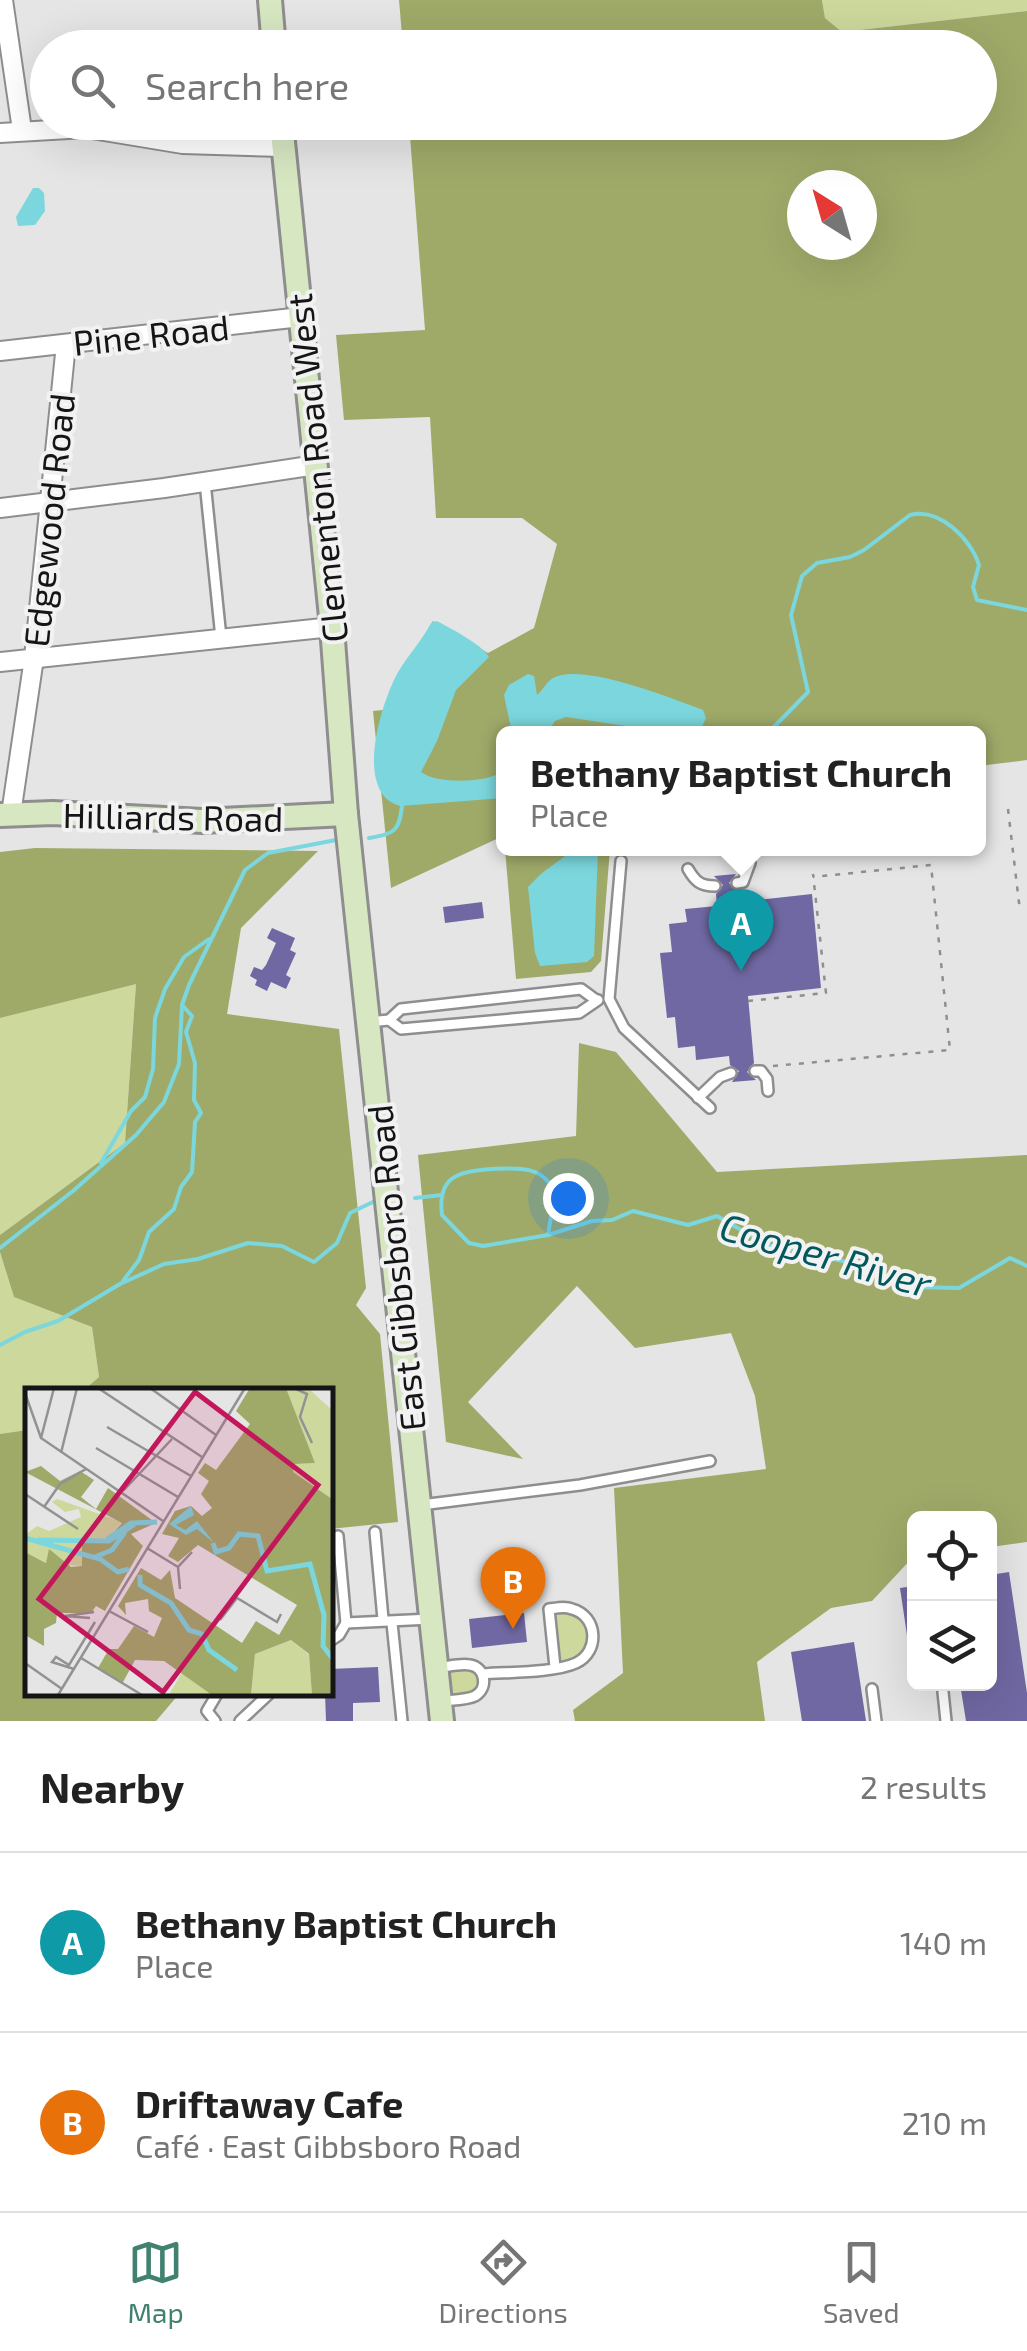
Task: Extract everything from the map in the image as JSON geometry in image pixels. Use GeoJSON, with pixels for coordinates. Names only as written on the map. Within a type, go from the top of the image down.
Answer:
{"type":"FeatureCollection","features":[{"type":"Feature","properties":{"kind":"main road"},"geometry":{"type":"LineString","coordinates":[[270,0],[272,30]]}},
{"type":"Feature","properties":{"kind":"main road","name":"Clementon Road West"},"geometry":{"type":"LineString","coordinates":[[283,140],[332,627],[346,814]]}},
{"type":"Feature","properties":{"kind":"main road","name":"Hilliards Road"},"geometry":{"type":"LineString","coordinates":[[6,814],[202,821],[346,814]]}},
{"type":"Feature","properties":{"kind":"main road","name":"East Gibbsboro Road"},"geometry":{"type":"LineString","coordinates":[[346,814],[379,1021],[441,1711]]}},
{"type":"Feature","properties":{"kind":"street"},"geometry":{"type":"LineString","coordinates":[[3,0],[22,130]]}},
{"type":"Feature","properties":{"kind":"street"},"geometry":{"type":"LineString","coordinates":[[0,132],[30,130]]}},
{"type":"Feature","properties":{"kind":"street"},"geometry":{"type":"LineString","coordinates":[[159,140],[183,144],[219,140]]}},
{"type":"Feature","properties":{"kind":"street","name":"Pine Road"},"geometry":{"type":"LineString","coordinates":[[0,351],[301,317]]}},
{"type":"Feature","properties":{"kind":"street","name":"Edgewood Road"},"geometry":{"type":"LineString","coordinates":[[6,814],[34,658],[66,344]]}},
{"type":"Feature","properties":{"kind":"street"},"geometry":{"type":"LineString","coordinates":[[0,508],[316,465]]}},
{"type":"Feature","properties":{"kind":"street"},"geometry":{"type":"LineString","coordinates":[[0,662],[332,627]]}},
{"type":"Feature","properties":{"kind":"lane"},"geometry":{"type":"LineString","coordinates":[[204,482],[221,638]]}},
{"type":"Feature","properties":{"kind":"lane"},"geometry":{"type":"LineString","coordinates":[[621,862],[609,999],[624,1028],[710,1108]]}},
{"type":"Feature","properties":{"kind":"lane"},"geometry":{"type":"LineString","coordinates":[[737,883],[742,882],[750,863]]}},
{"type":"Feature","properties":{"kind":"lane"},"geometry":{"type":"LineString","coordinates":[[688,869],[694,880],[704,886],[715,886]]}},
{"type":"Feature","properties":{"kind":"lane"},"geometry":{"type":"LineString","coordinates":[[379,1021],[401,1010],[440,1002],[507,995],[581,989],[596,1000]]}},
{"type":"Feature","properties":{"kind":"lane"},"geometry":{"type":"LineString","coordinates":[[507,995],[508,1020]]}},
{"type":"Feature","properties":{"kind":"lane"},"geometry":{"type":"LineString","coordinates":[[379,1021],[401,1029],[442,1027],[579,1013],[596,1000],[609,999]]}},
{"type":"Feature","properties":{"kind":"lane"},"geometry":{"type":"LineString","coordinates":[[440,1002],[442,1027]]}},
{"type":"Feature","properties":{"kind":"lane"},"geometry":{"type":"LineString","coordinates":[[755,1071],[761,1071],[767,1079],[768,1091]]}},
{"type":"Feature","properties":{"kind":"lane"},"geometry":{"type":"LineString","coordinates":[[698,1098],[730,1073]]}},
{"type":"Feature","properties":{"kind":"lane"},"geometry":{"type":"LineString","coordinates":[[420,1505],[580,1485],[710,1461]]}},
{"type":"Feature","properties":{"kind":"lane"},"geometry":{"type":"LineString","coordinates":[[374,1532],[402,1721]]}},
{"type":"Feature","properties":{"kind":"lane"},"geometry":{"type":"LineString","coordinates":[[332,1640],[346,1623],[338,1536]]}},
{"type":"Feature","properties":{"kind":"lane"},"geometry":{"type":"LineString","coordinates":[[332,1582],[342,1574]]}},
{"type":"Feature","properties":{"kind":"lane"},"geometry":{"type":"LineString","coordinates":[[436,1668],[471,1665],[483,1674],[555,1667],[579,1662],[593,1643],[590,1622],[574,1609],[549,1609],[555,1667]]}},
{"type":"Feature","properties":{"kind":"lane"},"geometry":{"type":"LineString","coordinates":[[346,1623],[432,1618]]}},
{"type":"Feature","properties":{"kind":"lane"},"geometry":{"type":"LineString","coordinates":[[441,1711],[477,1695],[484,1685],[483,1674]]}},
{"type":"Feature","properties":{"kind":"lane"},"geometry":{"type":"LineString","coordinates":[[872,1689],[876,1721]]}},
{"type":"Feature","properties":{"kind":"lane"},"geometry":{"type":"LineString","coordinates":[[943,1692],[946,1721]]}},
{"type":"Feature","properties":{"kind":"lane"},"geometry":{"type":"LineString","coordinates":[[215,1721],[207,1711],[216,1696]]}},
{"type":"Feature","properties":{"kind":"lane"},"geometry":{"type":"LineString","coordinates":[[240,1721],[267,1696]]}},
{"type":"Feature","properties":{"kind":"path"},"geometry":{"type":"LineString","coordinates":[[1008,809],[1019,902],[1027,902]]}},
{"type":"Feature","properties":{"kind":"path"},"geometry":{"type":"LineString","coordinates":[[748,1001],[826,994],[813,876],[931,866],[950,1050],[778,1068],[765,1064]]}},
{"type":"Feature","properties":{"kind":"green space"},"geometry":{"type":"Polygon","coordinates":[[[399,0],[822,0],[825,18],[840,30],[402,30],[399,0]]]}},
{"type":"Feature","properties":{"kind":"green space"},"geometry":{"type":"Polygon","coordinates":[[[822,0],[1027,0],[1027,11],[860,30],[840,30],[825,18],[822,0]]]}},
{"type":"Feature","properties":{"kind":"green space"},"geometry":{"type":"Polygon","coordinates":[[[1027,11],[1027,760],[986,765],[986,726],[496,726],[496,839],[391,888],[373,711],[383,710],[433,621],[488,653],[534,628],[557,544],[522,518],[436,518],[430,417],[344,420],[336,335],[425,330],[410,140],[997,140],[997,30],[860,30],[1027,11]]]}},
{"type":"Feature","properties":{"kind":"green space"},"geometry":{"type":"Polygon","coordinates":[[[35,848],[318,851],[241,928],[227,1014],[339,1029],[366,1288],[356,1305],[380,1334],[398,1522],[332,1529],[332,1388],[86,1388],[99,1377],[92,1327],[14,1297],[0,1252],[0,1235],[125,1143],[136,984],[0,1018],[0,852],[35,848]]]}},
{"type":"Feature","properties":{"kind":"green space"},"geometry":{"type":"Polygon","coordinates":[[[506,856],[609,856],[601,961],[591,972],[516,979],[506,856]]]}},
{"type":"Feature","properties":{"kind":"green space"},"geometry":{"type":"Polygon","coordinates":[[[136,983],[125,1143],[0,1235],[0,1018],[136,983]]]}},
{"type":"Feature","properties":{"kind":"green space"},"geometry":{"type":"Polygon","coordinates":[[[579,1043],[616,1052],[717,1172],[1027,1155],[1027,1542],[997,1546],[997,1511],[907,1511],[907,1564],[872,1601],[831,1608],[757,1662],[765,1721],[575,1721],[573,1710],[623,1673],[614,1488],[766,1469],[755,1396],[731,1333],[635,1348],[577,1286],[468,1402],[523,1459],[446,1442],[418,1155],[576,1136],[579,1043]]]}},
{"type":"Feature","properties":{"kind":"green space"},"geometry":{"type":"Polygon","coordinates":[[[0,1252],[14,1297],[92,1327],[99,1377],[86,1388],[25,1388],[25,1430],[0,1434],[0,1252]]]}},
{"type":"Feature","properties":{"kind":"green space"},"geometry":{"type":"Polygon","coordinates":[[[25,1430],[25,1696],[177,1696],[156,1721],[0,1721],[0,1434],[25,1430]]]}},
{"type":"Feature","properties":{"kind":"green space"},"geometry":{"type":"Polygon","coordinates":[[[565,1607],[589,1622],[588,1654],[555,1667],[549,1609],[565,1607]]]}},
{"type":"Feature","properties":{"kind":"green space"},"geometry":{"type":"Polygon","coordinates":[[[468,1664],[483,1676],[477,1695],[440,1701],[436,1668],[468,1664]]]}},
{"type":"Feature","properties":{"kind":"water"},"geometry":{"type":"Polygon","coordinates":[[[33,188],[44,193],[45,211],[35,225],[18,226],[16,217],[33,188]]]}},
{"type":"Feature","properties":{"kind":"water"},"geometry":{"type":"Polygon","coordinates":[[[437,621],[473,642],[489,657],[456,690],[421,772],[460,781],[496,774],[496,799],[400,806],[386,798],[377,784],[375,746],[384,705],[401,667],[431,623],[437,621]]]}},
{"type":"Feature","properties":{"kind":"water"},"geometry":{"type":"Polygon","coordinates":[[[528,674],[534,676],[537,695],[553,678],[567,674],[605,678],[703,710],[706,718],[702,726],[626,726],[566,717],[552,726],[511,726],[504,695],[509,685],[528,674]]]}},
{"type":"Feature","properties":{"kind":"water"},"geometry":{"type":"Polygon","coordinates":[[[565,856],[598,856],[594,956],[587,962],[540,966],[528,887],[565,856]]]}},
{"type":"Feature","properties":{"kind":"building"},"geometry":{"type":"Polygon","coordinates":[[[736,874],[729,883],[738,891],[739,902],[812,894],[821,988],[748,996],[754,1063],[747,1072],[756,1080],[732,1082],[739,1071],[730,1065],[729,1056],[696,1060],[695,1046],[678,1048],[675,1017],[667,1018],[660,953],[672,952],[669,924],[687,922],[685,909],[717,906],[716,894],[723,885],[714,876],[736,874]]]}},
{"type":"Feature","properties":{"kind":"building"},"geometry":{"type":"Polygon","coordinates":[[[482,902],[484,918],[445,923],[443,907],[482,902]]]}},
{"type":"Feature","properties":{"kind":"building"},"geometry":{"type":"Polygon","coordinates":[[[272,928],[295,938],[290,950],[296,953],[286,975],[291,978],[286,989],[271,982],[267,991],[255,985],[257,980],[250,976],[254,967],[262,970],[266,965],[276,943],[267,938],[272,928]]]}},
{"type":"Feature","properties":{"kind":"building"},"geometry":{"type":"Polygon","coordinates":[[[1009,1572],[1027,1693],[1027,1721],[966,1721],[961,1691],[997,1691],[997,1574],[1009,1572]]]}},
{"type":"Feature","properties":{"kind":"building"},"geometry":{"type":"Polygon","coordinates":[[[907,1587],[907,1635],[900,1588],[907,1587]]]}},
{"type":"Feature","properties":{"kind":"building"},"geometry":{"type":"Polygon","coordinates":[[[524,1613],[527,1642],[472,1648],[469,1619],[524,1613]]]}},
{"type":"Feature","properties":{"kind":"building"},"geometry":{"type":"Polygon","coordinates":[[[854,1642],[866,1721],[802,1721],[791,1652],[854,1642]]]}},
{"type":"Feature","properties":{"kind":"building"},"geometry":{"type":"Polygon","coordinates":[[[378,1667],[380,1702],[353,1703],[353,1721],[326,1721],[325,1696],[332,1696],[332,1669],[378,1667]]]}},
{"type":"Feature","properties":{"kind":"waterway"},"geometry":{"type":"LineString","coordinates":[[775,726],[808,692],[791,615],[802,576],[817,563],[850,557],[864,550],[910,515],[942,520],[969,545],[979,565],[973,587],[977,600],[1027,610]]}},
{"type":"Feature","properties":{"kind":"waterway"},"geometry":{"type":"LineString","coordinates":[[369,838],[394,830],[402,806]]}},
{"type":"Feature","properties":{"kind":"waterway"},"geometry":{"type":"LineString","coordinates":[[0,1248],[136,1135],[164,1102],[179,1064],[182,1005],[245,870],[268,853],[336,840]]}},
{"type":"Feature","properties":{"kind":"waterway"},"geometry":{"type":"LineString","coordinates":[[101,1163],[131,1111],[145,1097],[153,1069],[155,1018],[165,989],[184,957],[209,939]]}},
{"type":"Feature","properties":{"kind":"waterway"},"geometry":{"type":"LineString","coordinates":[[123,1281],[139,1260],[149,1232],[174,1209],[181,1187],[192,1172],[195,1122],[201,1113],[194,1100],[195,1063],[186,1032],[192,1016],[183,1006]]}},
{"type":"Feature","properties":{"kind":"waterway","name":"Cooper River"},"geometry":{"type":"LineString","coordinates":[[548,1235],[555,1193],[537,1173],[511,1168],[460,1174],[443,1192],[442,1215],[469,1243],[483,1246],[548,1235],[633,1211],[688,1225],[717,1216],[767,1245],[847,1262],[917,1287],[959,1288],[1010,1258],[1027,1266]]}},
{"type":"Feature","properties":{"kind":"waterway","name":"Cooper River"},"geometry":{"type":"LineString","coordinates":[[415,1198],[442,1195]]}},
{"type":"Feature","properties":{"kind":"waterway","name":"Cooper River"},"geometry":{"type":"LineString","coordinates":[[0,1345],[58,1321],[120,1284],[164,1264],[198,1259],[248,1243],[282,1246],[314,1262],[337,1243],[350,1213],[375,1201]]}},
{"type":"Feature","properties":{"kind":"place","name":"Bethany Baptist Church"},"geometry":{"type":"Point","coordinates":[741,971]}},
{"type":"Feature","properties":{"kind":"place","name":"Driftaway Cafe"},"geometry":{"type":"Point","coordinates":[513,1629]}}]}
